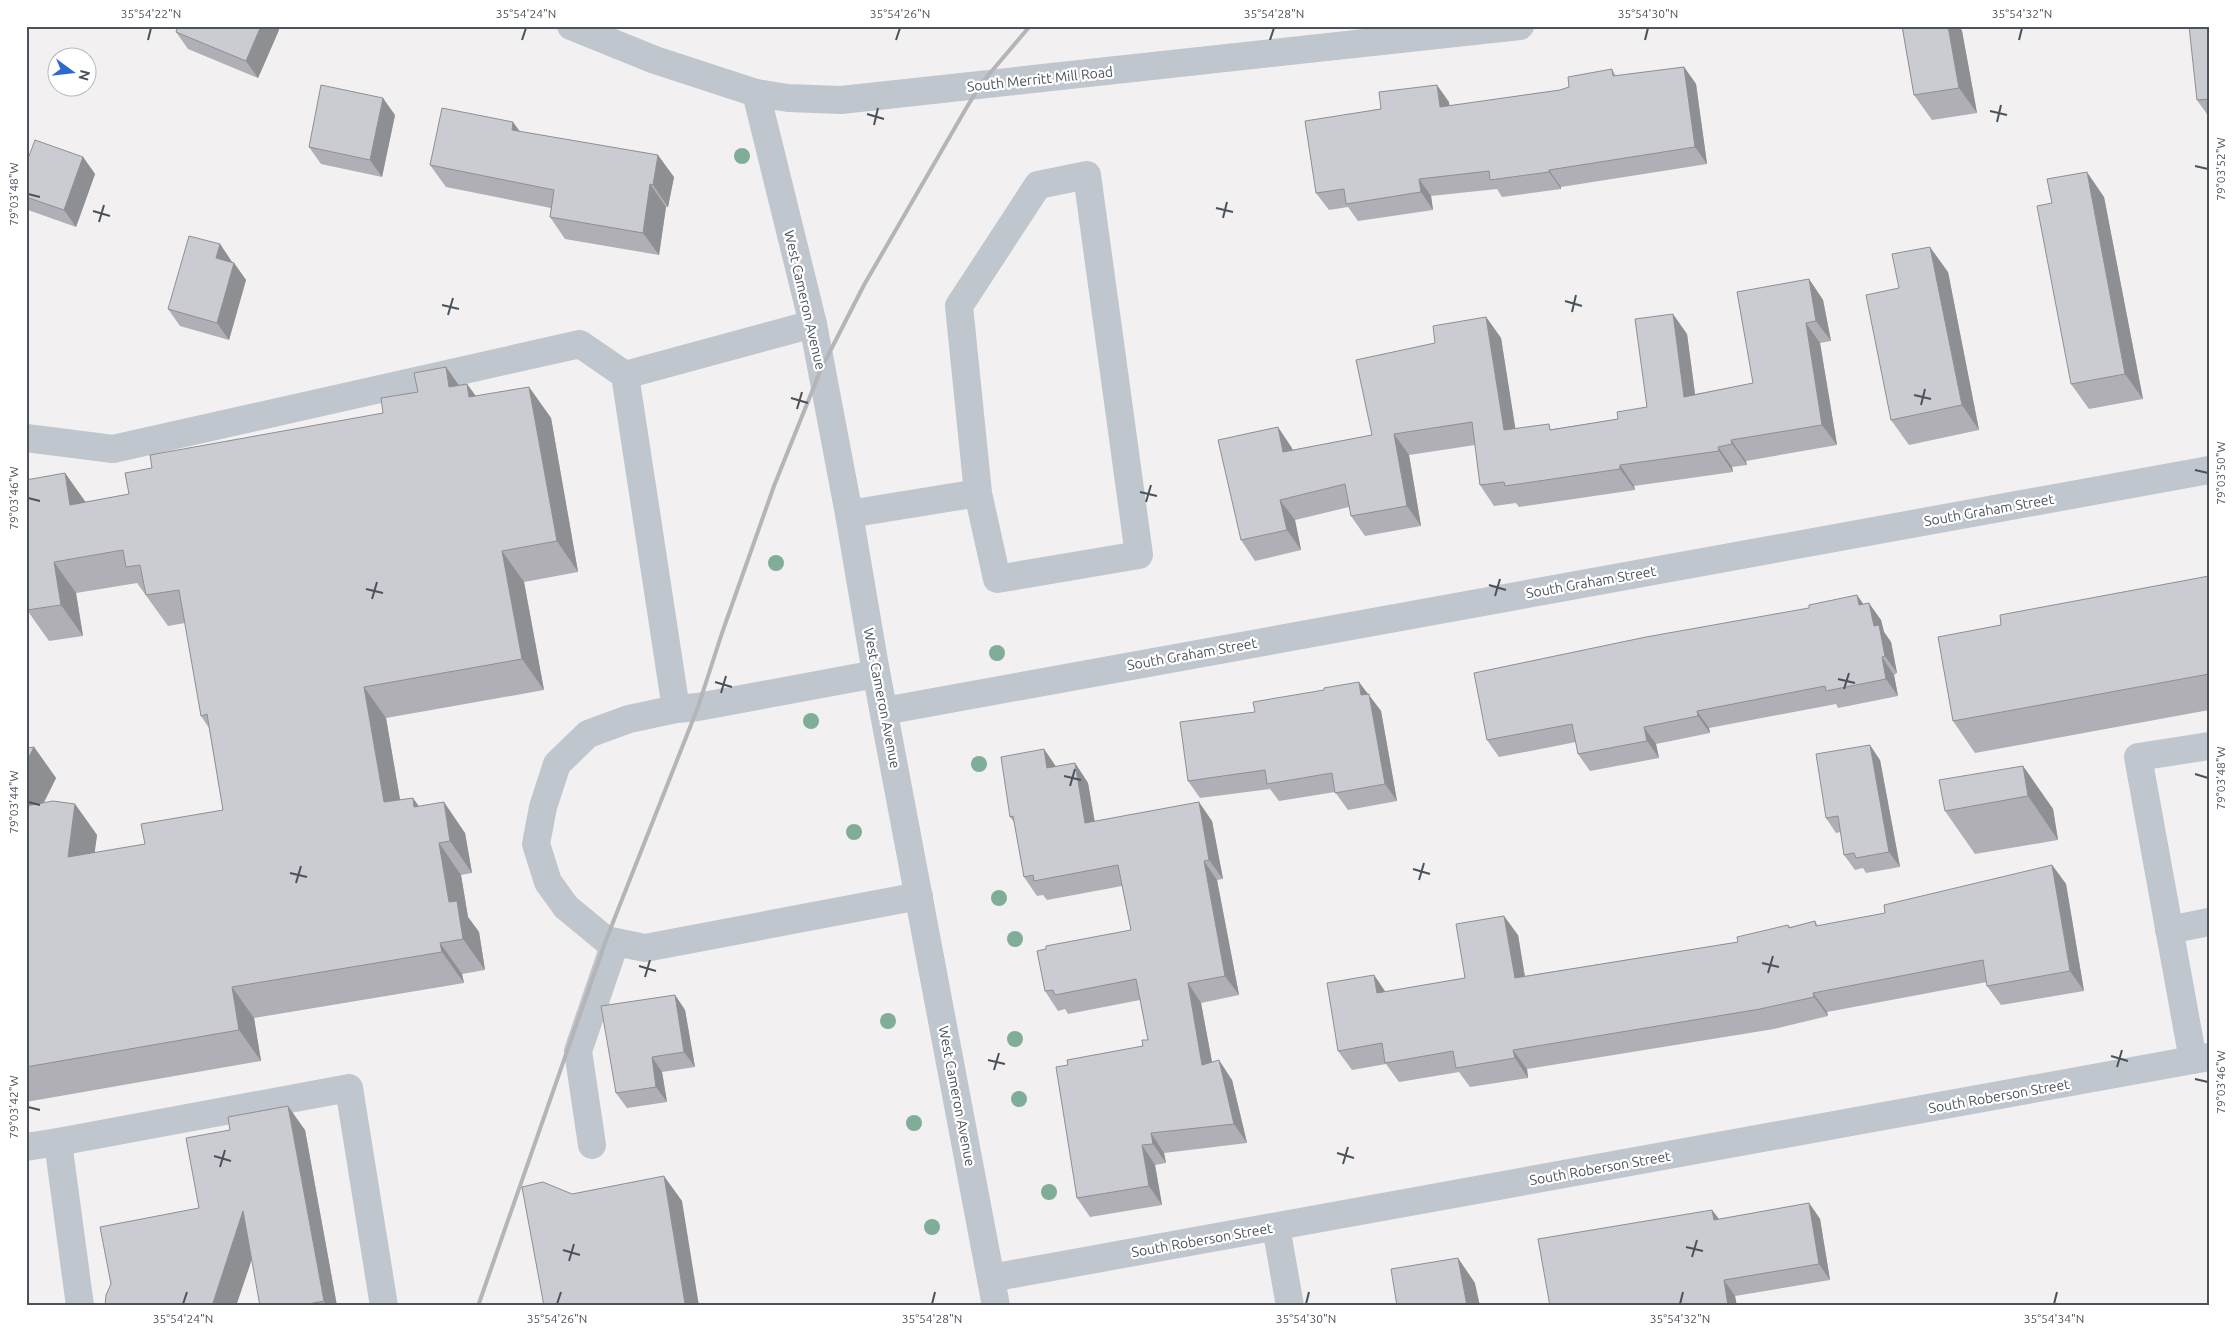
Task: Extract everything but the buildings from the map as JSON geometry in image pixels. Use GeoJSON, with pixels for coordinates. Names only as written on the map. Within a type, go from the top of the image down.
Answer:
{"type":"FeatureCollection","features":[{"type":"Feature","properties":{"kind":"street","name":"South Merritt Mill Road"},"geometry":{"type":"LineString","coordinates":[[571,26],[655,60],[756,93],[788,98],[841,100],[1520,26]]}},
{"type":"Feature","properties":{"kind":"street","name":"West Cameron Avenue"},"geometry":{"type":"LineString","coordinates":[[756,93],[813,324],[849,514],[876,674],[996,1306]]}},
{"type":"Feature","properties":{"kind":"street"},"geometry":{"type":"LineString","coordinates":[[1088,175],[1139,555],[997,579],[978,493],[959,306],[1038,185],[1088,175]]}},
{"type":"Feature","properties":{"kind":"street"},"geometry":{"type":"LineString","coordinates":[[625,375],[813,324]]}},
{"type":"Feature","properties":{"kind":"street"},"geometry":{"type":"LineString","coordinates":[[26,438],[112,449],[580,344],[625,375],[676,709]]}},
{"type":"Feature","properties":{"kind":"street","name":"South Graham Street"},"geometry":{"type":"LineString","coordinates":[[884,711],[2209,470]]}},
{"type":"Feature","properties":{"kind":"street"},"geometry":{"type":"LineString","coordinates":[[849,514],[978,493]]}},
{"type":"Feature","properties":{"kind":"street"},"geometry":{"type":"LineString","coordinates":[[876,674],[698,708],[676,709],[629,719],[588,734],[558,764],[542,807],[536,844],[548,882],[566,907],[606,940],[645,948],[919,896]]}},
{"type":"Feature","properties":{"kind":"street"},"geometry":{"type":"LineString","coordinates":[[2201,1059],[2169,930],[2138,756],[2209,746]]}},
{"type":"Feature","properties":{"kind":"street"},"geometry":{"type":"LineString","coordinates":[[2169,930],[2209,922]]}},
{"type":"Feature","properties":{"kind":"street"},"geometry":{"type":"LineString","coordinates":[[592,1145],[578,1051],[614,943]]}},
{"type":"Feature","properties":{"kind":"street","name":"South Roberson Street"},"geometry":{"type":"LineString","coordinates":[[991,1278],[2201,1059]]}},
{"type":"Feature","properties":{"kind":"street"},"geometry":{"type":"LineString","coordinates":[[26,1147],[349,1088],[384,1306]]}},
{"type":"Feature","properties":{"kind":"street"},"geometry":{"type":"LineString","coordinates":[[58,1142],[80,1306]]}},
{"type":"Feature","properties":{"kind":"street"},"geometry":{"type":"LineString","coordinates":[[1276,1227],[1290,1306]]}},
{"type":"Feature","properties":{"kind":"railway"},"geometry":{"type":"LineString","coordinates":[[478,1306],[606,940],[698,707],[774,486],[821,369],[864,285],[980,85],[1030,26]]}}]}
